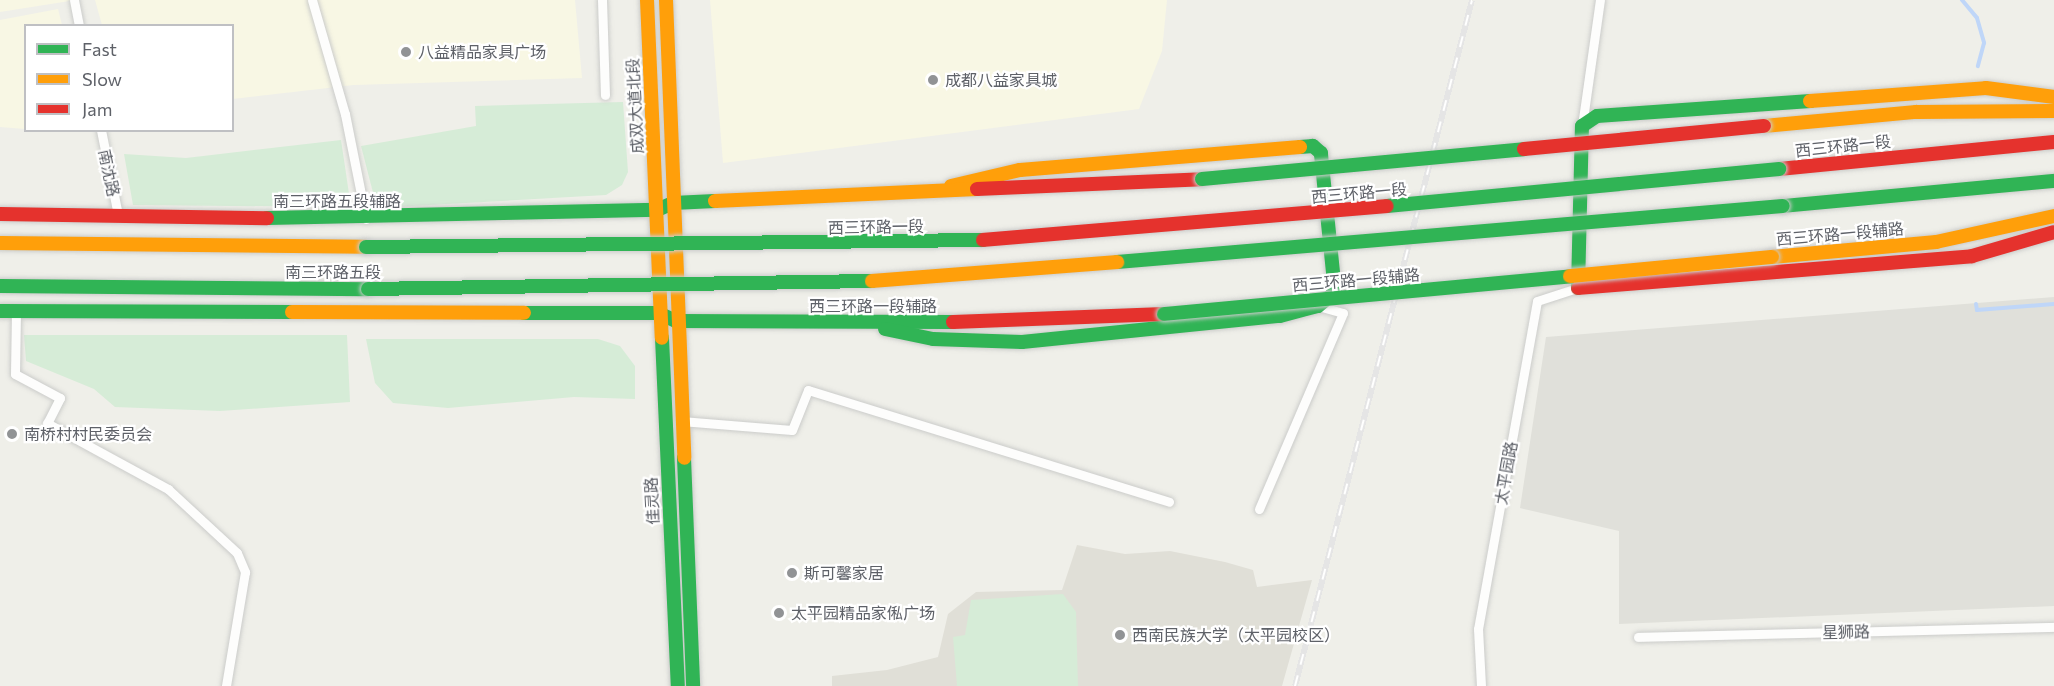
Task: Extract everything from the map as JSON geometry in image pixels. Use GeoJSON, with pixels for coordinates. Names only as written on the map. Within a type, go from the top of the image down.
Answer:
{"type":"FeatureCollection","features":[{"type":"Feature","properties":{"kind":"main road","name":"成双大道北段"},"geometry":{"type":"LineString","coordinates":[[647,0],[657,210],[658,313]]}},
{"type":"Feature","properties":{"kind":"main road","name":"成双大道北段"},"geometry":{"type":"LineString","coordinates":[[666,0],[676,321]]}},
{"type":"Feature","properties":{"kind":"main road"},"geometry":{"type":"LineString","coordinates":[[2054,97],[1986,88],[1597,116],[1582,126],[1577,288],[1972,256],[2054,232]]}},
{"type":"Feature","properties":{"kind":"main road"},"geometry":{"type":"LineString","coordinates":[[673,203],[922,194],[1202,179],[1916,112],[2054,111]]}},
{"type":"Feature","properties":{"kind":"main road","name":"西三环路一段"},"geometry":{"type":"LineString","coordinates":[[665,246],[1018,240],[2054,142]]}},
{"type":"Feature","properties":{"kind":"main road"},"geometry":{"type":"LineString","coordinates":[[856,323],[933,339],[1022,342],[1213,324],[1318,306],[1335,292],[1321,153],[1313,146],[1293,143],[1020,170],[922,194]]}},
{"type":"Feature","properties":{"kind":"main road","name":"南三环路五段"},"geometry":{"type":"LineString","coordinates":[[0,286],[368,289],[666,286],[1064,269],[2054,181]]}},
{"type":"Feature","properties":{"kind":"main road","name":"南三环路五段辅路"},"geometry":{"type":"LineString","coordinates":[[0,214],[366,219],[657,210],[673,203]]}},
{"type":"Feature","properties":{"kind":"main road","name":"西三环路一段辅路"},"geometry":{"type":"LineString","coordinates":[[658,313],[676,321],[856,323],[1164,314],[1936,242],[2054,216]]}},
{"type":"Feature","properties":{"kind":"main road","name":"南三环路五段"},"geometry":{"type":"LineString","coordinates":[[0,243],[366,247],[665,246]]}},
{"type":"Feature","properties":{"kind":"main road"},"geometry":{"type":"LineString","coordinates":[[0,311],[658,313]]}},
{"type":"Feature","properties":{"kind":"main road","name":"佳灵路"},"geometry":{"type":"LineString","coordinates":[[658,313],[678,686]]}},
{"type":"Feature","properties":{"kind":"main road","name":"佳灵路"},"geometry":{"type":"LineString","coordinates":[[676,321],[693,686]]}},
{"type":"Feature","properties":{"kind":"street"},"geometry":{"type":"LineString","coordinates":[[74,0],[79,24]]}},
{"type":"Feature","properties":{"kind":"street"},"geometry":{"type":"LineString","coordinates":[[312,0],[345,114],[366,219]]}},
{"type":"Feature","properties":{"kind":"street"},"geometry":{"type":"LineString","coordinates":[[602,0],[605,95]]}},
{"type":"Feature","properties":{"kind":"street"},"geometry":{"type":"LineString","coordinates":[[1582,126],[1600,0]]}},
{"type":"Feature","properties":{"kind":"street","name":"南沈路"},"geometry":{"type":"LineString","coordinates":[[101,132],[118,215]]}},
{"type":"Feature","properties":{"kind":"street","name":"太平园路"},"geometry":{"type":"LineString","coordinates":[[1481,686],[1478,629],[1538,301],[1577,288]]}},
{"type":"Feature","properties":{"kind":"street"},"geometry":{"type":"LineString","coordinates":[[1259,509],[1343,313],[1318,306]]}},
{"type":"Feature","properties":{"kind":"street"},"geometry":{"type":"LineString","coordinates":[[16,311],[15,374],[60,398],[47,423],[168,489],[237,553],[245,572],[226,686]]}},
{"type":"Feature","properties":{"kind":"street"},"geometry":{"type":"LineString","coordinates":[[681,422],[792,430],[808,390],[1169,502]]}},
{"type":"Feature","properties":{"kind":"street","name":"星狮路"},"geometry":{"type":"LineString","coordinates":[[1638,637],[2054,627]]}},
{"type":"Feature","properties":{"kind":"shaded area"},"geometry":{"type":"Polygon","coordinates":[[[0,0],[76,0],[0,12],[0,0]]]}},
{"type":"Feature","properties":{"kind":"shaded area","name":"八益精品家具广场"},"geometry":{"type":"Polygon","coordinates":[[[95,0],[575,0],[582,78],[354,85],[234,99],[234,24],[102,24],[95,0]]]}},
{"type":"Feature","properties":{"kind":"shaded area","name":"成都八益家具城"},"geometry":{"type":"Polygon","coordinates":[[[710,0],[1167,0],[1162,51],[1139,109],[723,163],[710,0]]]}},
{"type":"Feature","properties":{"kind":"shaded area"},"geometry":{"type":"Polygon","coordinates":[[[58,9],[62,24],[24,24],[24,129],[0,127],[0,20],[58,9]]]}},
{"type":"Feature","properties":{"kind":"shaded area"},"geometry":{"type":"Polygon","coordinates":[[[623,102],[628,172],[622,185],[606,195],[377,208],[361,146],[476,126],[475,106],[623,102]]]}},
{"type":"Feature","properties":{"kind":"shaded area"},"geometry":{"type":"Polygon","coordinates":[[[341,140],[351,207],[133,205],[124,154],[186,158],[341,140]]]}},
{"type":"Feature","properties":{"kind":"shaded area"},"geometry":{"type":"Polygon","coordinates":[[[2054,297],[2054,606],[1619,624],[1619,531],[1520,508],[1546,337],[2054,297]]]}},
{"type":"Feature","properties":{"kind":"shaded area"},"geometry":{"type":"Polygon","coordinates":[[[24,335],[347,335],[350,402],[220,411],[115,407],[94,389],[26,361],[24,335]]]}},
{"type":"Feature","properties":{"kind":"shaded area"},"geometry":{"type":"Polygon","coordinates":[[[366,339],[598,339],[620,346],[635,366],[635,399],[574,397],[448,408],[393,403],[375,383],[366,339]]]}},
{"type":"Feature","properties":{"kind":"shaded area","name":"西南民族大学（太平园校区）"},"geometry":{"type":"Polygon","coordinates":[[[1077,545],[1125,554],[1170,551],[1225,562],[1253,570],[1257,587],[1312,580],[1282,686],[832,686],[832,676],[887,670],[938,657],[948,614],[976,592],[1062,590],[1077,545]]]}},
{"type":"Feature","properties":{"kind":"shaded area"},"geometry":{"type":"Polygon","coordinates":[[[1063,594],[1076,612],[1078,686],[957,686],[953,637],[965,635],[971,600],[1063,594]]]}},
{"type":"Feature","properties":{"kind":"waterway"},"geometry":{"type":"LineString","coordinates":[[1962,0],[1977,18],[1984,43],[1978,66]]}},
{"type":"Feature","properties":{"kind":"waterway"},"geometry":{"type":"LineString","coordinates":[[1976,304],[1977,310],[2054,304]]}},
{"type":"Feature","properties":{"kind":"railway"},"geometry":{"type":"LineString","coordinates":[[1295,686],[1472,0]]}},
{"type":"Feature","properties":{"kind":"traffic: fast"},"geometry":{"type":"LineString","coordinates":[[1578,288],[1582,126],[1597,116],[1810,101]]}},
{"type":"Feature","properties":{"kind":"traffic: fast"},"geometry":{"type":"LineString","coordinates":[[885,329],[933,339],[1022,342],[1280,316],[1318,306],[1335,292],[1321,153],[1313,146],[1300,147]]}},
{"type":"Feature","properties":{"kind":"traffic: fast"},"geometry":{"type":"LineString","coordinates":[[1202,179],[1524,149]]}},
{"type":"Feature","properties":{"kind":"traffic: fast"},"geometry":{"type":"LineString","coordinates":[[1387,206],[1779,169]]}},
{"type":"Feature","properties":{"kind":"traffic: fast"},"geometry":{"type":"LineString","coordinates":[[1783,206],[2054,181]]}},
{"type":"Feature","properties":{"kind":"traffic: fast"},"geometry":{"type":"LineString","coordinates":[[267,218],[657,210],[673,203],[715,201]]}},
{"type":"Feature","properties":{"kind":"traffic: fast"},"geometry":{"type":"LineString","coordinates":[[1117,262],[1783,206]]}},
{"type":"Feature","properties":{"kind":"traffic: fast"},"geometry":{"type":"LineString","coordinates":[[366,247],[983,240]]}},
{"type":"Feature","properties":{"kind":"traffic: fast"},"geometry":{"type":"LineString","coordinates":[[1164,314],[1570,276]]}},
{"type":"Feature","properties":{"kind":"traffic: fast"},"geometry":{"type":"LineString","coordinates":[[368,289],[872,281]]}},
{"type":"Feature","properties":{"kind":"traffic: fast"},"geometry":{"type":"LineString","coordinates":[[0,286],[368,289]]}},
{"type":"Feature","properties":{"kind":"traffic: fast"},"geometry":{"type":"LineString","coordinates":[[0,311],[292,312]]}},
{"type":"Feature","properties":{"kind":"traffic: fast"},"geometry":{"type":"LineString","coordinates":[[524,313],[658,313],[676,321],[953,322]]}},
{"type":"Feature","properties":{"kind":"traffic: fast"},"geometry":{"type":"LineString","coordinates":[[662,338],[678,686]]}},
{"type":"Feature","properties":{"kind":"traffic: fast"},"geometry":{"type":"LineString","coordinates":[[684,458],[693,686]]}},
{"type":"Feature","properties":{"kind":"traffic: slow"},"geometry":{"type":"LineString","coordinates":[[647,0],[662,338]]}},
{"type":"Feature","properties":{"kind":"traffic: slow"},"geometry":{"type":"LineString","coordinates":[[666,0],[684,458]]}},
{"type":"Feature","properties":{"kind":"traffic: slow"},"geometry":{"type":"LineString","coordinates":[[1810,101],[1986,88],[2054,97]]}},
{"type":"Feature","properties":{"kind":"traffic: slow"},"geometry":{"type":"LineString","coordinates":[[1764,126],[1916,112],[2054,111]]}},
{"type":"Feature","properties":{"kind":"traffic: slow"},"geometry":{"type":"LineString","coordinates":[[951,186],[1020,170],[1300,147]]}},
{"type":"Feature","properties":{"kind":"traffic: slow"},"geometry":{"type":"LineString","coordinates":[[715,201],[977,189]]}},
{"type":"Feature","properties":{"kind":"traffic: slow"},"geometry":{"type":"LineString","coordinates":[[1772,257],[1936,242],[2054,216]]}},
{"type":"Feature","properties":{"kind":"traffic: slow"},"geometry":{"type":"LineString","coordinates":[[0,243],[366,247]]}},
{"type":"Feature","properties":{"kind":"traffic: slow"},"geometry":{"type":"LineString","coordinates":[[1570,276],[1772,257]]}},
{"type":"Feature","properties":{"kind":"traffic: slow"},"geometry":{"type":"LineString","coordinates":[[872,281],[1117,262]]}},
{"type":"Feature","properties":{"kind":"traffic: slow"},"geometry":{"type":"LineString","coordinates":[[292,312],[524,313]]}},
{"type":"Feature","properties":{"kind":"traffic: jam"},"geometry":{"type":"LineString","coordinates":[[1524,149],[1764,126]]}},
{"type":"Feature","properties":{"kind":"traffic: jam"},"geometry":{"type":"LineString","coordinates":[[1779,169],[2054,142]]}},
{"type":"Feature","properties":{"kind":"traffic: jam"},"geometry":{"type":"LineString","coordinates":[[977,189],[1202,179]]}},
{"type":"Feature","properties":{"kind":"traffic: jam"},"geometry":{"type":"LineString","coordinates":[[983,240],[1387,206]]}},
{"type":"Feature","properties":{"kind":"traffic: jam"},"geometry":{"type":"LineString","coordinates":[[0,214],[267,218]]}},
{"type":"Feature","properties":{"kind":"traffic: jam"},"geometry":{"type":"LineString","coordinates":[[1578,288],[1972,256],[2054,232]]}},
{"type":"Feature","properties":{"kind":"traffic: jam"},"geometry":{"type":"LineString","coordinates":[[953,322],[1164,314]]}},
{"type":"Feature","properties":{"kind":"place","name":"八益精品家具广场"},"geometry":{"type":"Point","coordinates":[406,52]}},
{"type":"Feature","properties":{"kind":"place","name":"成都八益家具城"},"geometry":{"type":"Point","coordinates":[933,80]}},
{"type":"Feature","properties":{"kind":"place","name":"南桥村村民委员会"},"geometry":{"type":"Point","coordinates":[12,434]}},
{"type":"Feature","properties":{"kind":"place","name":"斯可馨家居"},"geometry":{"type":"Point","coordinates":[792,573]}},
{"type":"Feature","properties":{"kind":"place","name":"太平园精品家俬广场"},"geometry":{"type":"Point","coordinates":[779,613]}},
{"type":"Feature","properties":{"kind":"place","name":"西南民族大学（太平园校区）"},"geometry":{"type":"Point","coordinates":[1120,635]}}]}
